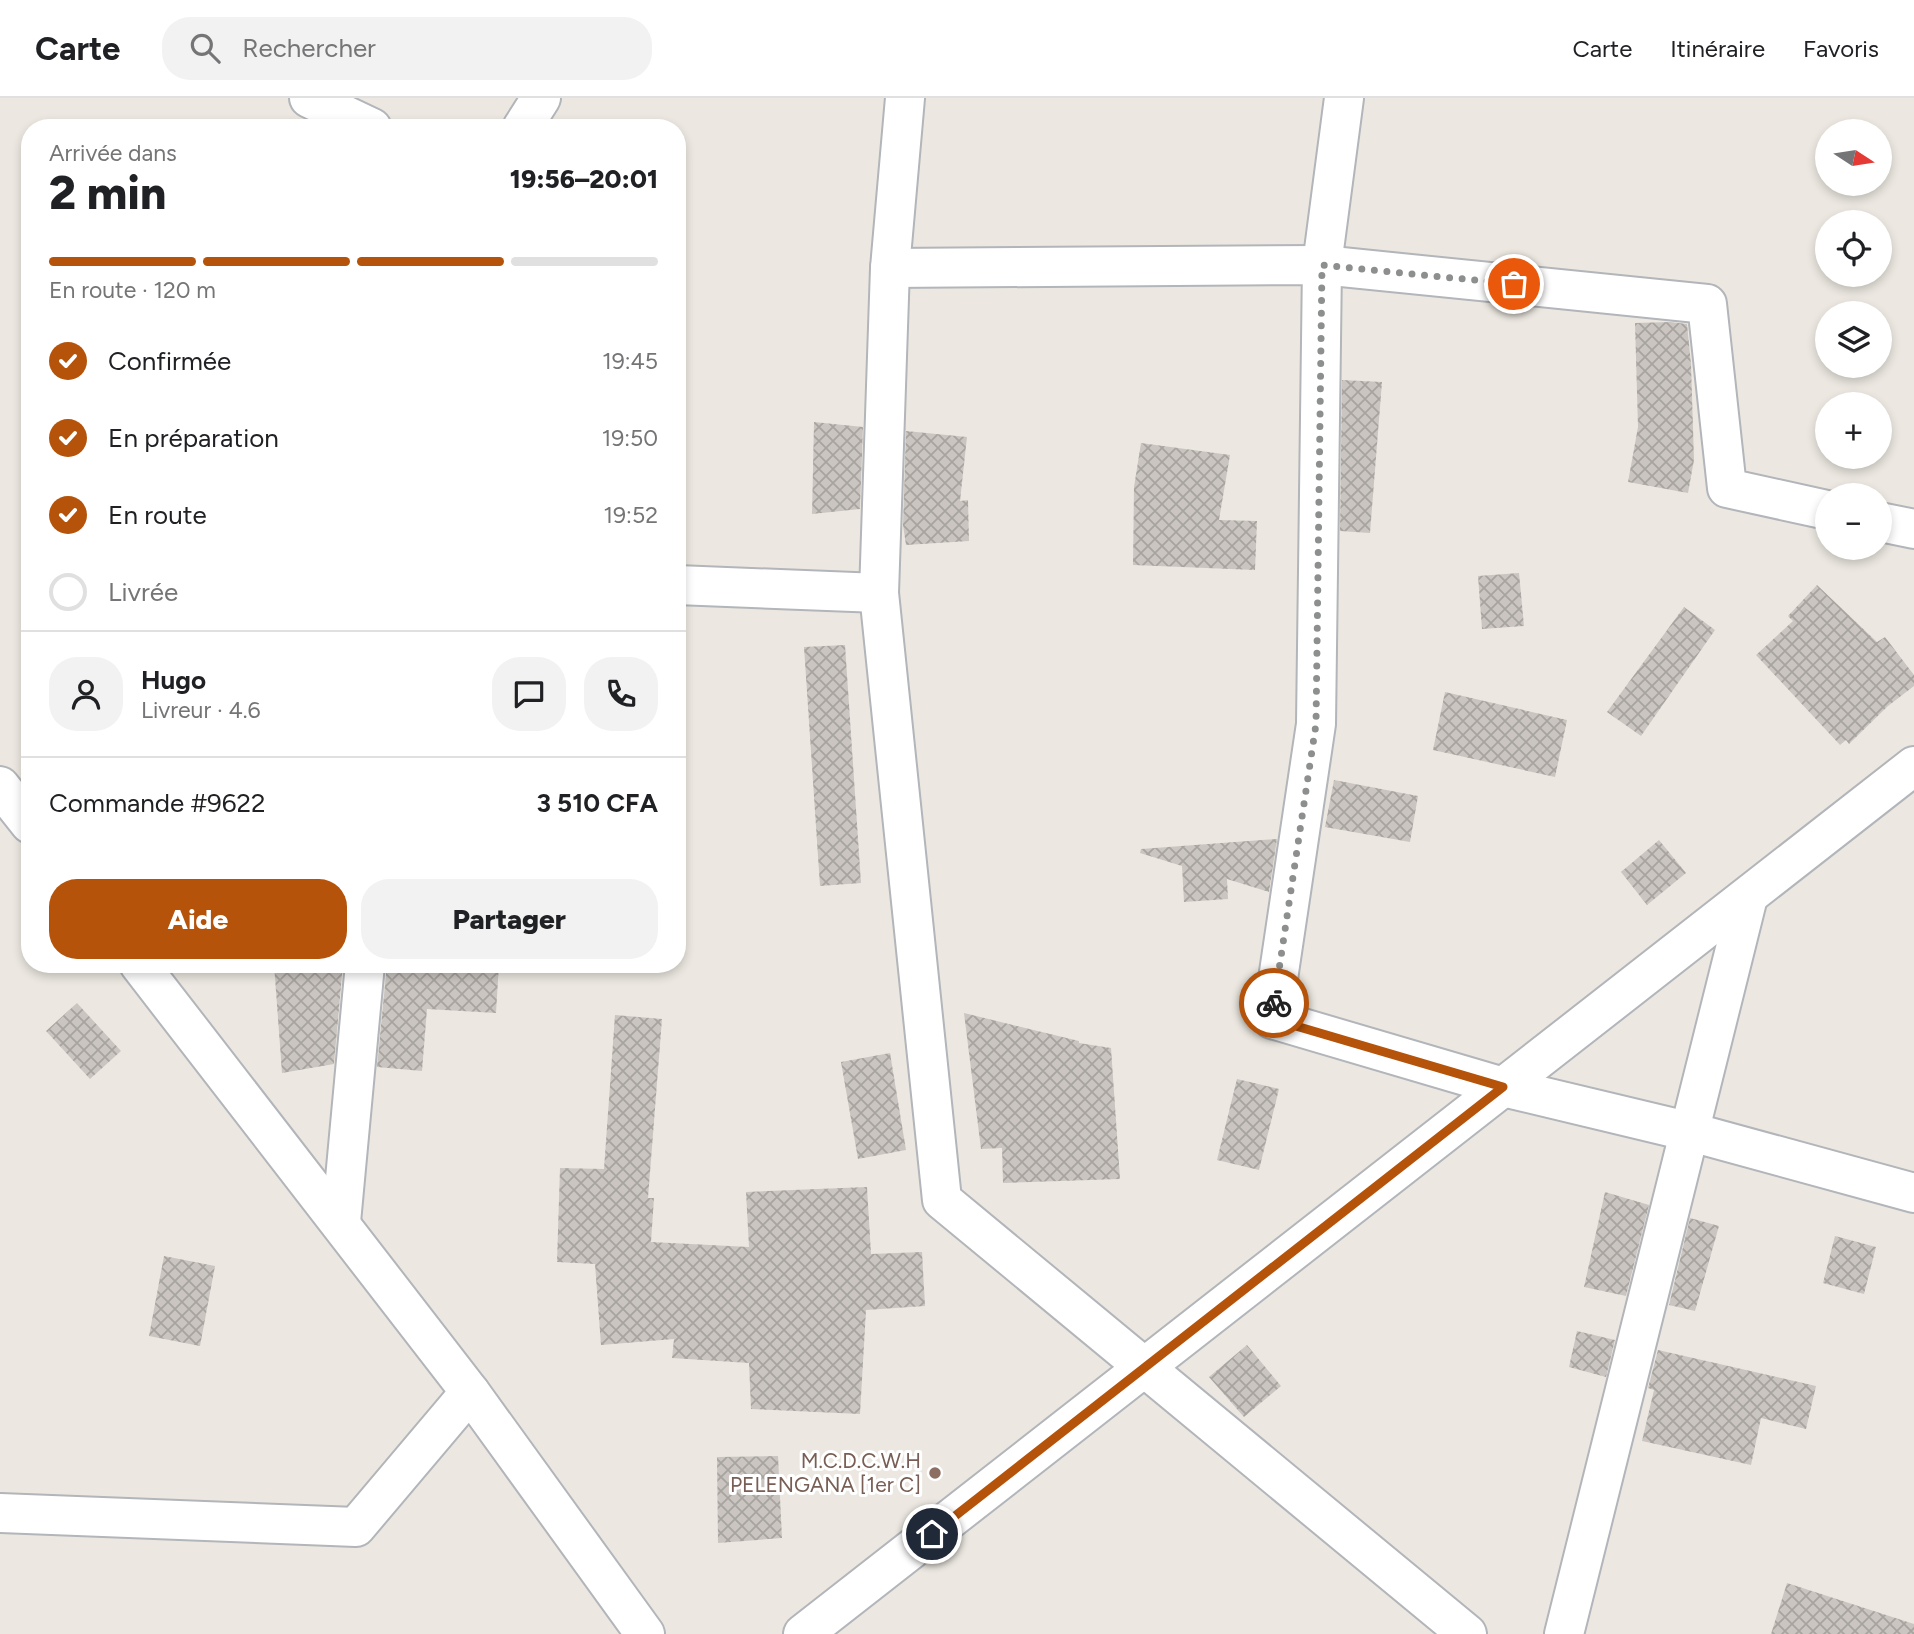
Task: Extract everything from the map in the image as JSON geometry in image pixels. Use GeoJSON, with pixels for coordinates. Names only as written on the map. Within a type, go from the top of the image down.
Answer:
{"type":"FeatureCollection","features":[{"type":"Feature","properties":{"kind":"street"},"geometry":{"type":"LineString","coordinates":[[309,98],[353,119]]}},
{"type":"Feature","properties":{"kind":"street"},"geometry":{"type":"LineString","coordinates":[[528,119],[541,98]]}},
{"type":"Feature","properties":{"kind":"street"},"geometry":{"type":"LineString","coordinates":[[905,98],[890,268],[879,593],[942,1200],[1467,1634]]}},
{"type":"Feature","properties":{"kind":"street"},"geometry":{"type":"LineString","coordinates":[[1344,98],[1322,265],[1316,724],[1272,1019],[1503,1087],[1691,1132],[1914,1193]]}},
{"type":"Feature","properties":{"kind":"street"},"geometry":{"type":"LineString","coordinates":[[890,268],[1322,265],[1707,304],[1727,488],[1815,507]]}},
{"type":"Feature","properties":{"kind":"street"},"geometry":{"type":"LineString","coordinates":[[1892,524],[1914,529]]}},
{"type":"Feature","properties":{"kind":"street"},"geometry":{"type":"LineString","coordinates":[[686,585],[879,593]]}},
{"type":"Feature","properties":{"kind":"street"},"geometry":{"type":"LineString","coordinates":[[803,1634],[1914,766]]}},
{"type":"Feature","properties":{"kind":"street"},"geometry":{"type":"LineString","coordinates":[[0,786],[21,813]]}},
{"type":"Feature","properties":{"kind":"street"},"geometry":{"type":"LineString","coordinates":[[1564,1634],[1748,897]]}},
{"type":"Feature","properties":{"kind":"street"},"geometry":{"type":"LineString","coordinates":[[146,973],[470,1392],[645,1634]]}},
{"type":"Feature","properties":{"kind":"street"},"geometry":{"type":"LineString","coordinates":[[341,1222],[364,973]]}},
{"type":"Feature","properties":{"kind":"street"},"geometry":{"type":"LineString","coordinates":[[0,1513],[356,1527],[470,1392]]}},
{"type":"Feature","properties":{"kind":"building"},"geometry":{"type":"Polygon","coordinates":[[[1635,323],[1687,324],[1694,460],[1688,493],[1628,482],[1638,427],[1635,323]]]}},
{"type":"Feature","properties":{"kind":"building"},"geometry":{"type":"Polygon","coordinates":[[[1342,380],[1382,382],[1370,533],[1340,531],[1342,380]]]}},
{"type":"Feature","properties":{"kind":"building"},"geometry":{"type":"Polygon","coordinates":[[[814,422],[863,427],[860,509],[812,514],[814,422]]]}},
{"type":"Feature","properties":{"kind":"building"},"geometry":{"type":"Polygon","coordinates":[[[906,431],[967,437],[960,501],[968,500],[969,541],[906,545],[903,525],[906,431]]]}},
{"type":"Feature","properties":{"kind":"building"},"geometry":{"type":"Polygon","coordinates":[[[1141,443],[1230,455],[1219,520],[1257,521],[1255,570],[1133,565],[1134,487],[1141,443]]]}},
{"type":"Feature","properties":{"kind":"building"},"geometry":{"type":"Polygon","coordinates":[[[1519,573],[1524,626],[1482,629],[1478,576],[1519,573]]]}},
{"type":"Feature","properties":{"kind":"building"},"geometry":{"type":"Polygon","coordinates":[[[1817,585],[1877,642],[1885,637],[1914,675],[1914,686],[1888,706],[1849,744],[1846,740],[1840,745],[1756,655],[1793,621],[1788,616],[1817,585]]]}},
{"type":"Feature","properties":{"kind":"building"},"geometry":{"type":"Polygon","coordinates":[[[1684,607],[1715,630],[1641,736],[1607,712],[1684,607]]]}},
{"type":"Feature","properties":{"kind":"building"},"geometry":{"type":"Polygon","coordinates":[[[845,645],[861,883],[820,886],[804,647],[845,645]]]}},
{"type":"Feature","properties":{"kind":"building"},"geometry":{"type":"Polygon","coordinates":[[[1445,692],[1567,720],[1555,777],[1433,750],[1445,692]]]}},
{"type":"Feature","properties":{"kind":"building"},"geometry":{"type":"Polygon","coordinates":[[[1334,780],[1418,796],[1410,842],[1325,827],[1334,780]]]}},
{"type":"Feature","properties":{"kind":"building"},"geometry":{"type":"Polygon","coordinates":[[[1277,839],[1269,892],[1227,879],[1228,899],[1184,902],[1182,866],[1140,853],[1141,849],[1277,839]]]}},
{"type":"Feature","properties":{"kind":"building"},"geometry":{"type":"Polygon","coordinates":[[[1659,840],[1686,873],[1647,905],[1621,872],[1659,840]]]}},
{"type":"Feature","properties":{"kind":"building"},"geometry":{"type":"Polygon","coordinates":[[[275,973],[342,973],[334,1064],[282,1073],[275,973]]]}},
{"type":"Feature","properties":{"kind":"building"},"geometry":{"type":"Polygon","coordinates":[[[386,973],[498,973],[496,1013],[427,1009],[422,1071],[377,1067],[386,973]]]}},
{"type":"Feature","properties":{"kind":"building"},"geometry":{"type":"Polygon","coordinates":[[[77,1003],[121,1051],[90,1079],[46,1031],[77,1003]]]}},
{"type":"Feature","properties":{"kind":"building"},"geometry":{"type":"Polygon","coordinates":[[[964,1013],[1079,1043],[1111,1048],[1120,1179],[1003,1183],[1002,1148],[981,1149],[964,1013]]]}},
{"type":"Feature","properties":{"kind":"building"},"geometry":{"type":"Polygon","coordinates":[[[615,1015],[662,1019],[648,1198],[654,1198],[651,1242],[749,1247],[746,1192],[867,1187],[871,1254],[922,1252],[925,1306],[866,1310],[860,1414],[751,1409],[749,1363],[672,1358],[674,1339],[601,1345],[595,1264],[557,1262],[560,1168],[604,1169],[615,1015]]]}},
{"type":"Feature","properties":{"kind":"building"},"geometry":{"type":"Polygon","coordinates":[[[890,1053],[906,1150],[858,1159],[841,1062],[890,1053]]]}},
{"type":"Feature","properties":{"kind":"building"},"geometry":{"type":"Polygon","coordinates":[[[1237,1079],[1279,1089],[1259,1170],[1217,1160],[1237,1079]]]}},
{"type":"Feature","properties":{"kind":"building"},"geometry":{"type":"Polygon","coordinates":[[[1605,1192],[1649,1205],[1626,1296],[1584,1287],[1605,1192]]]}},
{"type":"Feature","properties":{"kind":"building"},"geometry":{"type":"Polygon","coordinates":[[[1690,1218],[1719,1226],[1695,1311],[1669,1305],[1690,1218]]]}},
{"type":"Feature","properties":{"kind":"building"},"geometry":{"type":"Polygon","coordinates":[[[1835,1236],[1876,1247],[1864,1294],[1823,1283],[1835,1236]]]}},
{"type":"Feature","properties":{"kind":"building"},"geometry":{"type":"Polygon","coordinates":[[[164,1256],[215,1266],[200,1346],[149,1336],[164,1256]]]}},
{"type":"Feature","properties":{"kind":"building"},"geometry":{"type":"Polygon","coordinates":[[[1577,1331],[1615,1340],[1606,1377],[1569,1367],[1577,1331]]]}},
{"type":"Feature","properties":{"kind":"building"},"geometry":{"type":"Polygon","coordinates":[[[1247,1345],[1281,1386],[1244,1417],[1209,1377],[1247,1345]]]}},
{"type":"Feature","properties":{"kind":"building"},"geometry":{"type":"Polygon","coordinates":[[[1658,1350],[1816,1386],[1806,1429],[1761,1418],[1751,1465],[1642,1441],[1654,1390],[1648,1388],[1658,1350]]]}},
{"type":"Feature","properties":{"kind":"building"},"geometry":{"type":"Polygon","coordinates":[[[778,1456],[782,1538],[718,1543],[717,1457],[778,1456]]]}},
{"type":"Feature","properties":{"kind":"building"},"geometry":{"type":"Polygon","coordinates":[[[1787,1583],[1914,1624],[1914,1634],[1771,1634],[1787,1583]]]}},
{"type":"Feature","properties":{"kind":"way so far"},"geometry":{"type":"LineString","coordinates":[[1274,1003],[1316,724],[1322,265],[1514,284]]}},
{"type":"Feature","properties":{"kind":"place","name":"M.C.D.C.W.H PELENGANA [1er C]"},"geometry":{"type":"Point","coordinates":[935,1473]}},
{"type":"Feature","properties":{"kind":"route"},"geometry":{"type":"LineString","coordinates":[[932,1534],[1503,1087],[1272,1019],[1274,1003]]}}]}
